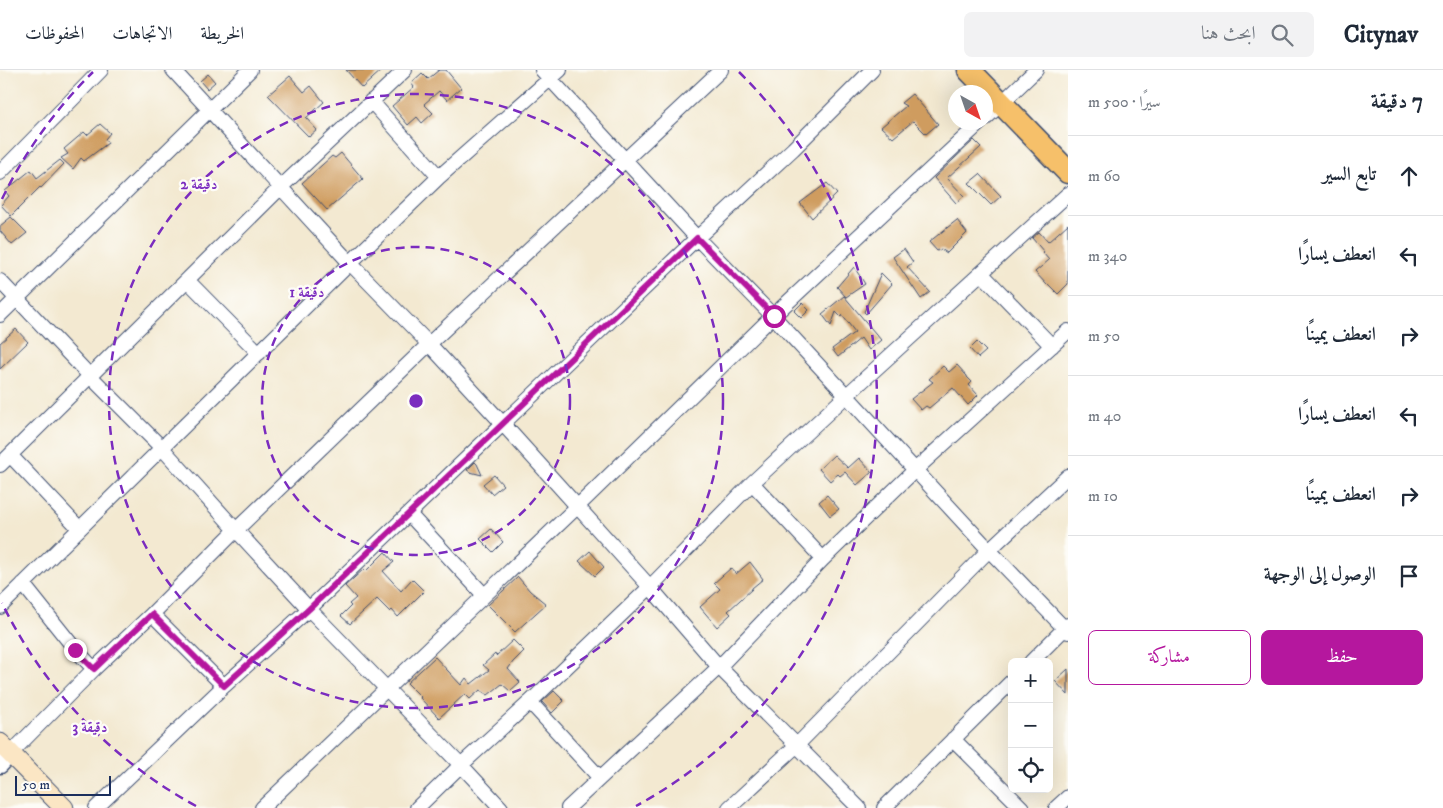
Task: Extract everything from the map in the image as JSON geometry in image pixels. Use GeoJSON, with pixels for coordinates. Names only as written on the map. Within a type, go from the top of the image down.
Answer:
{"type":"FeatureCollection","features":[{"type":"Feature","properties":{"kind":"highway"},"geometry":{"type":"LineString","coordinates":[[969,70],[978,85]]}},
{"type":"Feature","properties":{"kind":"highway"},"geometry":{"type":"LineString","coordinates":[[993,111],[1068,172]]}},
{"type":"Feature","properties":{"kind":"main road"},"geometry":{"type":"LineString","coordinates":[[3,754],[64,808]]}},
{"type":"Feature","properties":{"kind":"street"},"geometry":{"type":"LineString","coordinates":[[0,173],[102,70]]}},
{"type":"Feature","properties":{"kind":"street"},"geometry":{"type":"LineString","coordinates":[[173,70],[350,263],[429,344],[578,506],[719,667],[858,808]]}},
{"type":"Feature","properties":{"kind":"street"},"geometry":{"type":"LineString","coordinates":[[0,315],[250,70]]}},
{"type":"Feature","properties":{"kind":"street"},"geometry":{"type":"LineString","coordinates":[[0,465],[281,187],[405,70]]}},
{"type":"Feature","properties":{"kind":"street"},"geometry":{"type":"LineString","coordinates":[[3,754],[152,614],[236,530],[429,344],[721,70]]}},
{"type":"Feature","properties":{"kind":"street"},"geometry":{"type":"LineString","coordinates":[[96,808],[224,686],[309,609],[697,238],[794,149],[872,70]]}},
{"type":"Feature","properties":{"kind":"street"},"geometry":{"type":"LineString","coordinates":[[993,111],[1036,70]]}},
{"type":"Feature","properties":{"kind":"street"},"geometry":{"type":"LineString","coordinates":[[0,607],[350,263],[550,73],[625,160],[697,238],[774,316],[989,550],[1067,629],[1035,658]]}},
{"type":"Feature","properties":{"kind":"street"},"geometry":{"type":"LineString","coordinates":[[371,101],[440,177]]}},
{"type":"Feature","properties":{"kind":"street"},"geometry":{"type":"LineString","coordinates":[[262,808],[774,316],[972,130]]}},
{"type":"Feature","properties":{"kind":"street"},"geometry":{"type":"LineString","coordinates":[[417,808],[650,587],[752,483],[1068,194]]}},
{"type":"Feature","properties":{"kind":"street"},"geometry":{"type":"LineString","coordinates":[[981,274],[1052,346]]}},
{"type":"Feature","properties":{"kind":"street"},"geometry":{"type":"LineString","coordinates":[[187,280],[259,353]]}},
{"type":"Feature","properties":{"kind":"street"},"geometry":{"type":"LineString","coordinates":[[0,281],[90,376],[162,448],[309,609],[502,808]]}},
{"type":"Feature","properties":{"kind":"street"},"geometry":{"type":"LineString","coordinates":[[568,808],[719,667],[822,559],[915,470],[1068,331]]}},
{"type":"Feature","properties":{"kind":"street"},"geometry":{"type":"LineString","coordinates":[[10,455],[79,528]]}},
{"type":"Feature","properties":{"kind":"street"},"geometry":{"type":"LineString","coordinates":[[729,808],[797,745],[989,550],[1068,476]]}},
{"type":"Feature","properties":{"kind":"street"},"geometry":{"type":"LineString","coordinates":[[752,483],[822,559]]}},
{"type":"Feature","properties":{"kind":"street"},"geometry":{"type":"LineString","coordinates":[[408,514],[484,595]]}},
{"type":"Feature","properties":{"kind":"street"},"geometry":{"type":"LineString","coordinates":[[23,584],[75,650],[94,669]]}},
{"type":"Feature","properties":{"kind":"street"},"geometry":{"type":"LineString","coordinates":[[152,614],[224,686]]}},
{"type":"Feature","properties":{"kind":"street"},"geometry":{"type":"LineString","coordinates":[[884,808],[1008,684]]}},
{"type":"Feature","properties":{"kind":"street"},"geometry":{"type":"LineString","coordinates":[[530,702],[600,778]]}},
{"type":"Feature","properties":{"kind":"street"},"geometry":{"type":"LineString","coordinates":[[953,739],[1022,808]]}},
{"type":"Feature","properties":{"kind":"street"},"geometry":{"type":"LineString","coordinates":[[1056,808],[1068,797]]}},
{"type":"Feature","properties":{"kind":"building"},"geometry":{"type":"Polygon","coordinates":[[[346,70],[382,70],[362,88],[346,70]]]}},
{"type":"Feature","properties":{"kind":"building"},"geometry":{"type":"Polygon","coordinates":[[[439,70],[446,70],[461,88],[447,100],[439,91],[424,104],[433,113],[422,123],[417,117],[408,125],[392,106],[414,87],[411,83],[422,73],[428,79],[439,70]]]}},
{"type":"Feature","properties":{"kind":"building"},"geometry":{"type":"Polygon","coordinates":[[[208,74],[215,82],[207,89],[200,81],[208,74]]]}},
{"type":"Feature","properties":{"kind":"building"},"geometry":{"type":"Polygon","coordinates":[[[290,76],[304,92],[311,86],[324,102],[306,118],[317,130],[309,137],[268,95],[290,76]]]}},
{"type":"Feature","properties":{"kind":"building"},"geometry":{"type":"Polygon","coordinates":[[[912,94],[938,124],[926,134],[913,121],[893,138],[881,127],[906,106],[901,103],[912,94]]]}},
{"type":"Feature","properties":{"kind":"building"},"geometry":{"type":"Polygon","coordinates":[[[100,124],[110,133],[105,139],[108,143],[84,161],[81,158],[73,169],[61,158],[68,154],[64,149],[84,132],[87,135],[100,124]]]}},
{"type":"Feature","properties":{"kind":"building"},"geometry":{"type":"Polygon","coordinates":[[[974,140],[981,147],[947,178],[964,196],[956,203],[934,178],[974,140]]]}},
{"type":"Feature","properties":{"kind":"building"},"geometry":{"type":"Polygon","coordinates":[[[341,153],[363,179],[327,210],[302,183],[332,156],[335,158],[341,153]]]}},
{"type":"Feature","properties":{"kind":"building"},"geometry":{"type":"Polygon","coordinates":[[[60,160],[64,164],[11,216],[1,205],[9,196],[5,191],[31,170],[37,178],[60,160]]]}},
{"type":"Feature","properties":{"kind":"building"},"geometry":{"type":"Polygon","coordinates":[[[980,174],[1001,196],[991,205],[969,183],[980,174]]]}},
{"type":"Feature","properties":{"kind":"building"},"geometry":{"type":"Polygon","coordinates":[[[827,183],[837,194],[812,218],[800,203],[827,183]]]}},
{"type":"Feature","properties":{"kind":"building"},"geometry":{"type":"Polygon","coordinates":[[[11,217],[27,233],[12,245],[0,231],[0,226],[11,217]]]}},
{"type":"Feature","properties":{"kind":"building"},"geometry":{"type":"Polygon","coordinates":[[[957,220],[967,233],[947,253],[941,249],[937,251],[929,242],[957,220]]]}},
{"type":"Feature","properties":{"kind":"building"},"geometry":{"type":"Polygon","coordinates":[[[1068,224],[1068,284],[1058,294],[1035,272],[1049,260],[1032,238],[1039,232],[1048,242],[1068,224]]]}},
{"type":"Feature","properties":{"kind":"building"},"geometry":{"type":"Polygon","coordinates":[[[904,249],[913,262],[907,267],[930,292],[921,299],[893,257],[904,249]]]}},
{"type":"Feature","properties":{"kind":"building"},"geometry":{"type":"Polygon","coordinates":[[[854,267],[865,284],[846,297],[837,287],[854,267]]]}},
{"type":"Feature","properties":{"kind":"building"},"geometry":{"type":"Polygon","coordinates":[[[881,273],[892,284],[866,314],[864,312],[881,273]]]}},
{"type":"Feature","properties":{"kind":"building"},"geometry":{"type":"Polygon","coordinates":[[[844,296],[881,340],[869,350],[861,338],[838,357],[832,349],[855,332],[842,315],[841,317],[836,312],[831,326],[822,314],[844,296]]]}},
{"type":"Feature","properties":{"kind":"building"},"geometry":{"type":"Polygon","coordinates":[[[802,303],[809,310],[801,318],[794,311],[802,303]]]}},
{"type":"Feature","properties":{"kind":"building"},"geometry":{"type":"Polygon","coordinates":[[[16,329],[28,342],[0,369],[0,343],[16,329]]]}},
{"type":"Feature","properties":{"kind":"building"},"geometry":{"type":"Polygon","coordinates":[[[977,342],[986,351],[978,358],[970,349],[977,342]]]}},
{"type":"Feature","properties":{"kind":"building"},"geometry":{"type":"Polygon","coordinates":[[[957,365],[972,382],[969,385],[978,395],[968,405],[953,388],[929,408],[926,406],[921,410],[911,399],[933,382],[929,379],[943,366],[949,372],[957,365]]]}},
{"type":"Feature","properties":{"kind":"building"},"geometry":{"type":"Polygon","coordinates":[[[834,455],[848,468],[859,458],[872,472],[857,485],[845,472],[840,476],[838,474],[830,481],[819,469],[834,455]]]}},
{"type":"Feature","properties":{"kind":"building"},"geometry":{"type":"Polygon","coordinates":[[[475,462],[477,464],[482,475],[467,470],[475,462]]]}},
{"type":"Feature","properties":{"kind":"building"},"geometry":{"type":"Polygon","coordinates":[[[494,475],[503,485],[492,494],[483,484],[494,475]]]}},
{"type":"Feature","properties":{"kind":"building"},"geometry":{"type":"Polygon","coordinates":[[[827,495],[839,509],[830,516],[819,502],[827,495]]]}},
{"type":"Feature","properties":{"kind":"building"},"geometry":{"type":"Polygon","coordinates":[[[491,529],[503,542],[493,552],[480,539],[491,529]]]}},
{"type":"Feature","properties":{"kind":"building"},"geometry":{"type":"Polygon","coordinates":[[[590,551],[604,567],[595,576],[579,561],[590,551]]]}},
{"type":"Feature","properties":{"kind":"building"},"geometry":{"type":"Polygon","coordinates":[[[385,552],[394,562],[383,571],[401,591],[412,579],[424,591],[398,617],[377,599],[350,624],[341,616],[351,606],[349,604],[356,598],[345,586],[364,569],[366,571],[385,552]]]}},
{"type":"Feature","properties":{"kind":"building"},"geometry":{"type":"Polygon","coordinates":[[[750,562],[763,579],[728,611],[731,614],[717,627],[700,607],[720,589],[714,583],[731,568],[736,574],[750,562]]]}},
{"type":"Feature","properties":{"kind":"building"},"geometry":{"type":"Polygon","coordinates":[[[518,577],[530,591],[546,604],[515,632],[488,605],[518,577]]]}},
{"type":"Feature","properties":{"kind":"building"},"geometry":{"type":"Polygon","coordinates":[[[513,640],[524,651],[508,669],[520,682],[510,691],[502,684],[488,695],[480,690],[470,699],[465,694],[439,718],[407,683],[435,657],[461,685],[466,678],[471,684],[489,670],[483,665],[513,640]]]}},
{"type":"Feature","properties":{"kind":"building"},"geometry":{"type":"Polygon","coordinates":[[[1068,669],[1068,695],[1055,681],[1068,669]]]}},
{"type":"Feature","properties":{"kind":"building"},"geometry":{"type":"Polygon","coordinates":[[[554,691],[564,701],[552,713],[542,702],[554,691]]]}},
{"type":"Feature","properties":{"kind":"route"},"geometry":{"type":"LineString","coordinates":[[75,650],[94,669],[152,614],[224,686],[309,609],[697,238],[774,316]]}}]}
